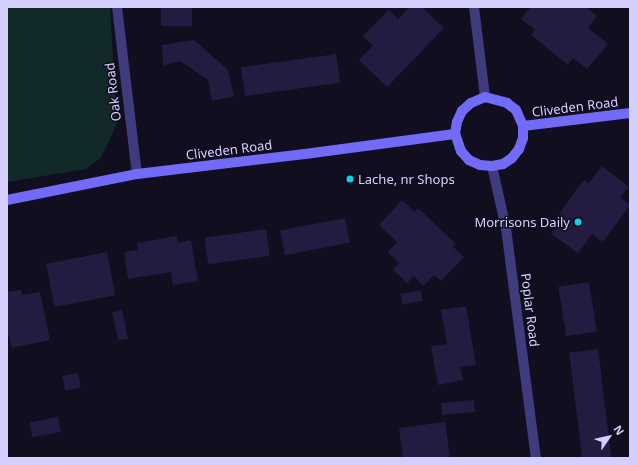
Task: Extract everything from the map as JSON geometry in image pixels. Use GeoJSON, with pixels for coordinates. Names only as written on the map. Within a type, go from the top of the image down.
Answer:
{"type":"FeatureCollection","features":[{"type":"Feature","properties":{"kind":"street","name":"Oak Road"},"geometry":{"type":"LineString","coordinates":[[117,7],[137,174]]}},
{"type":"Feature","properties":{"kind":"street"},"geometry":{"type":"LineString","coordinates":[[474,7],[485,97]]}},
{"type":"Feature","properties":{"kind":"street"},"geometry":{"type":"LineString","coordinates":[[485,97],[507,103],[516,110],[523,126],[523,138],[519,149],[512,158],[503,164],[492,166],[480,165],[469,160],[461,151],[455,134],[457,122],[462,111],[471,103],[485,97]]}},
{"type":"Feature","properties":{"kind":"street","name":"Cliveden Road"},"geometry":{"type":"LineString","coordinates":[[523,126],[630,113]]}},
{"type":"Feature","properties":{"kind":"street","name":"Cliveden Road"},"geometry":{"type":"LineString","coordinates":[[7,200],[137,174],[455,134]]}},
{"type":"Feature","properties":{"kind":"street","name":"Poplar Road"},"geometry":{"type":"LineString","coordinates":[[492,166],[506,228],[536,458]]}},
{"type":"Feature","properties":{"kind":"green space"},"geometry":{"type":"Polygon","coordinates":[[[7,7],[110,7],[117,124],[101,158],[86,169],[7,182],[7,7]]]}},
{"type":"Feature","properties":{"kind":"building"},"geometry":{"type":"Polygon","coordinates":[[[161,7],[192,7],[192,26],[161,26],[161,7]]]}},
{"type":"Feature","properties":{"kind":"building"},"geometry":{"type":"Polygon","coordinates":[[[409,7],[422,7],[444,28],[387,87],[359,60],[373,46],[363,36],[389,10],[398,19],[409,7]]]}},
{"type":"Feature","properties":{"kind":"building"},"geometry":{"type":"Polygon","coordinates":[[[531,7],[586,7],[597,16],[588,28],[608,44],[587,69],[573,58],[568,65],[531,35],[535,30],[521,19],[531,7]]]}},
{"type":"Feature","properties":{"kind":"building"},"geometry":{"type":"Polygon","coordinates":[[[194,40],[228,70],[234,96],[212,101],[208,80],[180,61],[163,66],[162,45],[194,40]]]}},
{"type":"Feature","properties":{"kind":"building"},"geometry":{"type":"Polygon","coordinates":[[[336,54],[340,83],[245,96],[241,67],[336,54]]]}},
{"type":"Feature","properties":{"kind":"building"},"geometry":{"type":"Polygon","coordinates":[[[602,166],[629,187],[620,197],[630,205],[603,242],[592,234],[578,253],[551,234],[563,217],[559,214],[584,180],[589,183],[602,166]]]}},
{"type":"Feature","properties":{"kind":"building"},"geometry":{"type":"Polygon","coordinates":[[[402,200],[415,212],[418,208],[456,244],[453,247],[464,257],[441,281],[434,275],[423,286],[414,276],[407,283],[393,270],[399,263],[388,252],[397,242],[379,225],[402,200]]]}},
{"type":"Feature","properties":{"kind":"building"},"geometry":{"type":"Polygon","coordinates":[[[345,218],[350,243],[285,255],[280,231],[345,218]]]}},
{"type":"Feature","properties":{"kind":"building"},"geometry":{"type":"Polygon","coordinates":[[[266,229],[270,256],[208,264],[205,238],[266,229]]]}},
{"type":"Feature","properties":{"kind":"building"},"geometry":{"type":"Polygon","coordinates":[[[177,236],[178,243],[191,240],[198,281],[173,285],[171,272],[128,279],[124,252],[138,250],[137,243],[177,236]]]}},
{"type":"Feature","properties":{"kind":"building"},"geometry":{"type":"Polygon","coordinates":[[[107,252],[115,295],[55,307],[46,264],[107,252]]]}},
{"type":"Feature","properties":{"kind":"building"},"geometry":{"type":"Polygon","coordinates":[[[589,282],[597,331],[566,336],[558,287],[589,282]]]}},
{"type":"Feature","properties":{"kind":"building"},"geometry":{"type":"Polygon","coordinates":[[[21,290],[22,295],[40,292],[50,340],[12,348],[7,329],[7,292],[21,290]]]}},
{"type":"Feature","properties":{"kind":"building"},"geometry":{"type":"Polygon","coordinates":[[[421,290],[423,301],[402,304],[400,294],[421,290]]]}},
{"type":"Feature","properties":{"kind":"building"},"geometry":{"type":"Polygon","coordinates":[[[466,306],[476,365],[460,367],[463,380],[438,385],[431,346],[447,344],[441,310],[466,306]]]}},
{"type":"Feature","properties":{"kind":"building"},"geometry":{"type":"Polygon","coordinates":[[[122,310],[128,338],[118,340],[112,312],[122,310]]]}},
{"type":"Feature","properties":{"kind":"building"},"geometry":{"type":"Polygon","coordinates":[[[598,349],[611,458],[582,458],[569,353],[598,349]]]}},
{"type":"Feature","properties":{"kind":"building"},"geometry":{"type":"Polygon","coordinates":[[[78,373],[81,388],[65,391],[62,376],[78,373]]]}},
{"type":"Feature","properties":{"kind":"building"},"geometry":{"type":"Polygon","coordinates":[[[474,400],[475,412],[442,415],[441,403],[474,400]]]}},
{"type":"Feature","properties":{"kind":"building"},"geometry":{"type":"Polygon","coordinates":[[[58,417],[61,432],[32,437],[30,423],[58,417]]]}},
{"type":"Feature","properties":{"kind":"building"},"geometry":{"type":"Polygon","coordinates":[[[445,422],[450,458],[403,458],[399,428],[445,422]]]}},
{"type":"Feature","properties":{"kind":"place","name":"Lache, nr Shops"},"geometry":{"type":"Point","coordinates":[350,179]}},
{"type":"Feature","properties":{"kind":"place","name":"Morrisons Daily"},"geometry":{"type":"Point","coordinates":[578,222]}}]}
